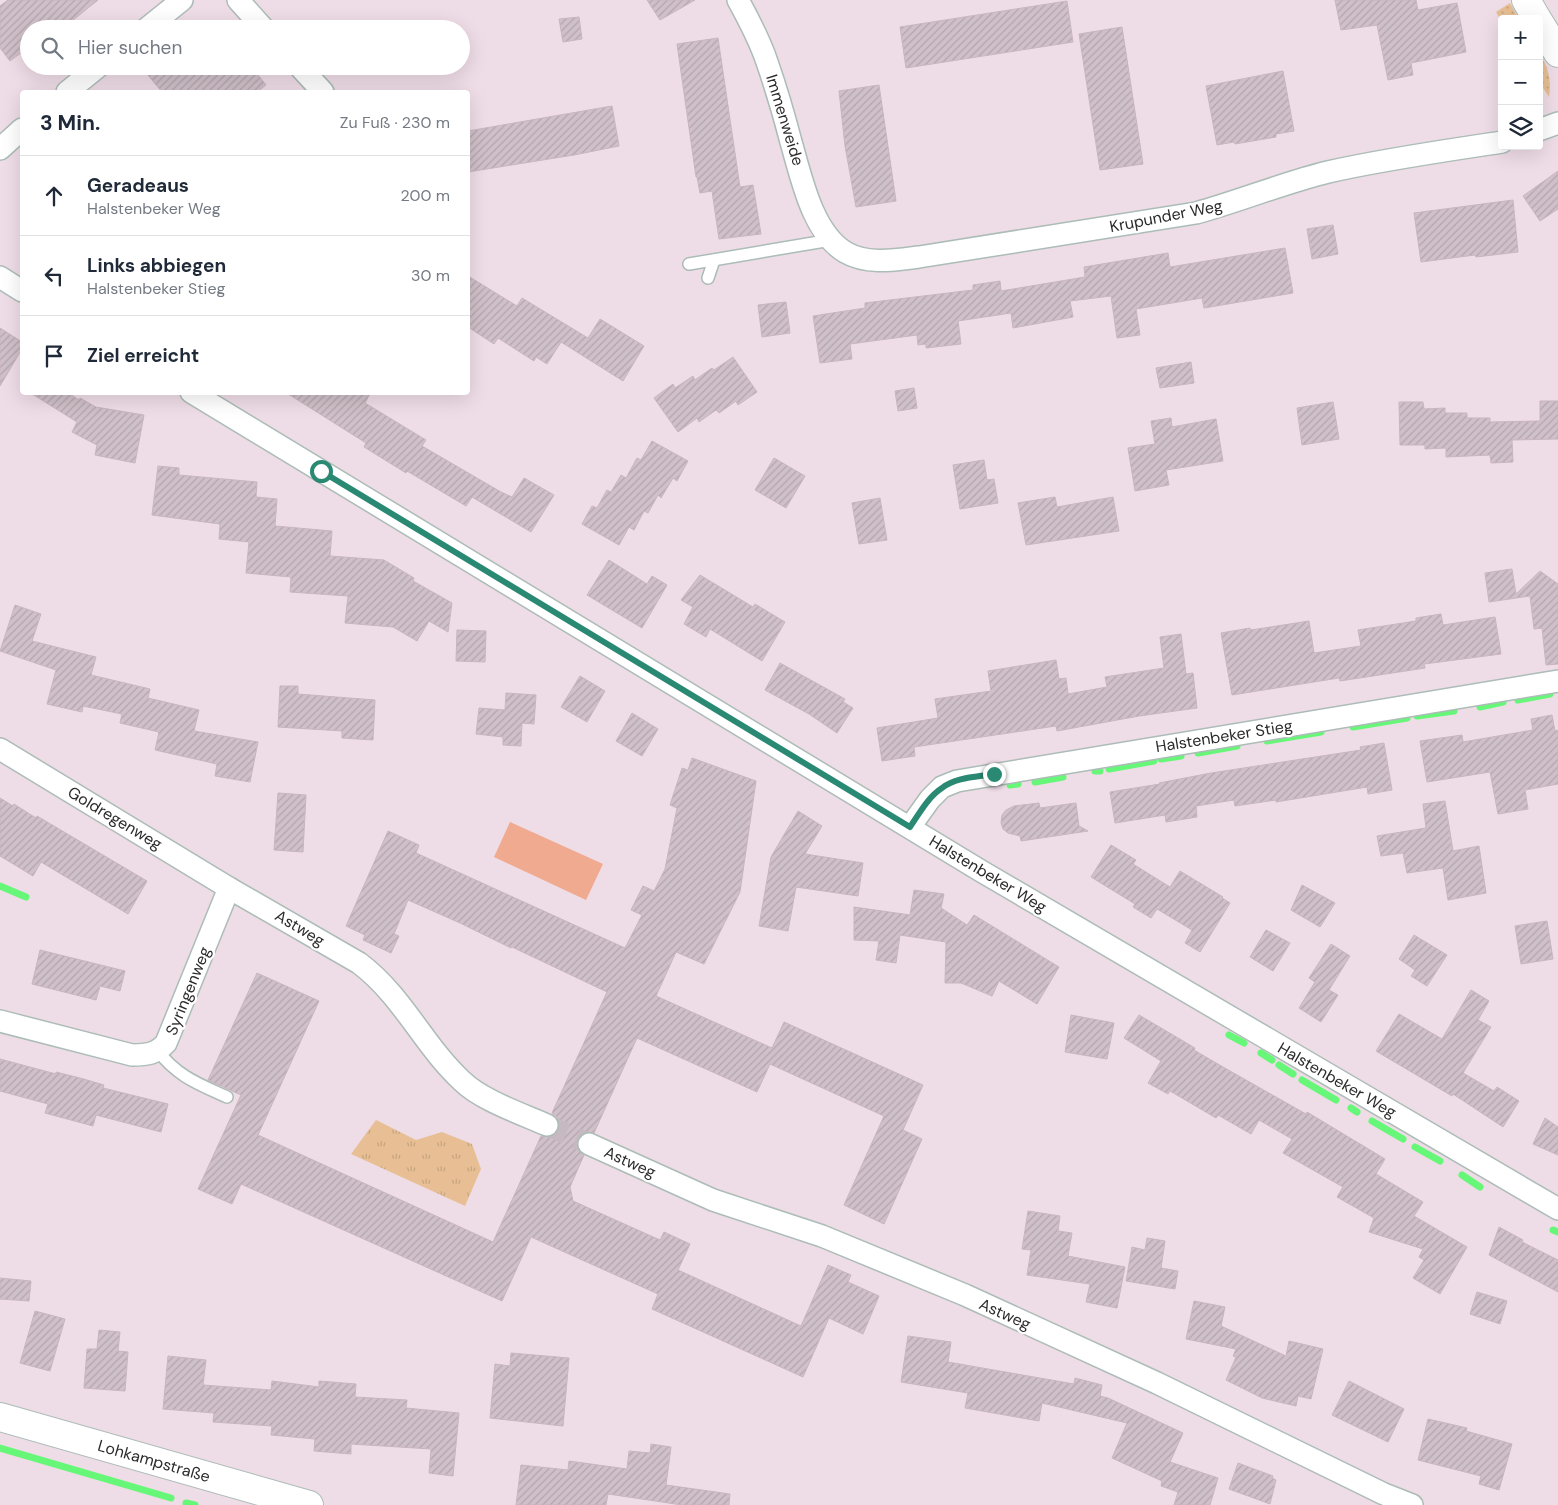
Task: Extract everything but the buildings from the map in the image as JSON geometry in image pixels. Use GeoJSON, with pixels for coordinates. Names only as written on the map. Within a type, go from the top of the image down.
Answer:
{"type":"FeatureCollection","features":[{"type":"Feature","properties":{"kind":"street"},"geometry":{"type":"LineString","coordinates":[[157,20],[182,0]]}},
{"type":"Feature","properties":{"kind":"street"},"geometry":{"type":"LineString","coordinates":[[238,0],[256,20]]}},
{"type":"Feature","properties":{"kind":"street","name":"Immenweide"},"geometry":{"type":"LineString","coordinates":[[738,0],[766,60],[806,193],[817,219],[830,240]]}},
{"type":"Feature","properties":{"kind":"street"},"geometry":{"type":"LineString","coordinates":[[1526,0],[1535,15]]}},
{"type":"Feature","properties":{"kind":"street"},"geometry":{"type":"LineString","coordinates":[[1543,29],[1558,53]]}},
{"type":"Feature","properties":{"kind":"street"},"geometry":{"type":"LineString","coordinates":[[69,90],[88,75]]}},
{"type":"Feature","properties":{"kind":"street"},"geometry":{"type":"LineString","coordinates":[[307,75],[321,90]]}},
{"type":"Feature","properties":{"kind":"street"},"geometry":{"type":"LineString","coordinates":[[1543,129],[1558,123]]}},
{"type":"Feature","properties":{"kind":"street"},"geometry":{"type":"LineString","coordinates":[[0,148],[20,131]]}},
{"type":"Feature","properties":{"kind":"street","name":"Krupunder Weg"},"geometry":{"type":"LineString","coordinates":[[830,240],[845,252],[866,259],[888,261],[919,257],[1196,212],[1330,172],[1498,143]]}},
{"type":"Feature","properties":{"kind":"street"},"geometry":{"type":"LineString","coordinates":[[0,277],[20,290]]}},
{"type":"Feature","properties":{"kind":"street","name":"Halstenbeker Weg"},"geometry":{"type":"LineString","coordinates":[[196,395],[976,868],[1558,1209]]}},
{"type":"Feature","properties":{"kind":"street","name":"Halstenbeker Stieg"},"geometry":{"type":"LineString","coordinates":[[910,827],[930,799],[942,787],[957,781],[1558,681]]}},
{"type":"Feature","properties":{"kind":"street","name":"Goldregenweg"},"geometry":{"type":"LineString","coordinates":[[0,748],[229,888]]}},
{"type":"Feature","properties":{"kind":"street","name":"Syringenweg"},"geometry":{"type":"LineString","coordinates":[[0,1020],[132,1055],[148,1055],[158,1051],[166,1043],[229,888]]}},
{"type":"Feature","properties":{"kind":"street","name":"Astweg"},"geometry":{"type":"LineString","coordinates":[[229,888],[359,963],[375,975],[393,994],[429,1044],[464,1083],[484,1096],[546,1125]]}},
{"type":"Feature","properties":{"kind":"street","name":"Astweg"},"geometry":{"type":"LineString","coordinates":[[589,1144],[713,1200],[822,1236],[965,1295],[1119,1364],[1384,1494],[1412,1505]]}},
{"type":"Feature","properties":{"kind":"street","name":"Lohkampstraße"},"geometry":{"type":"LineString","coordinates":[[0,1417],[309,1505]]}},
{"type":"Feature","properties":{"kind":"lane"},"geometry":{"type":"LineString","coordinates":[[689,264],[830,240]]}},
{"type":"Feature","properties":{"kind":"lane"},"geometry":{"type":"LineString","coordinates":[[708,278],[714,260]]}},
{"type":"Feature","properties":{"kind":"lane"},"geometry":{"type":"LineString","coordinates":[[158,1051],[168,1064],[183,1076],[227,1097]]}},
{"type":"Feature","properties":{"kind":"green space"},"geometry":{"type":"Polygon","coordinates":[[[1510,3],[1517,15],[1498,15],[1496,12],[1510,3]]]}},
{"type":"Feature","properties":{"kind":"green space"},"geometry":{"type":"Polygon","coordinates":[[[1543,59],[1549,74],[1549,97],[1543,88],[1543,59]]]}},
{"type":"Feature","properties":{"kind":"green space"},"geometry":{"type":"Polygon","coordinates":[[[376,1120],[416,1140],[442,1132],[472,1144],[481,1169],[465,1206],[351,1154],[376,1120]]]}},
{"type":"Feature","properties":{"kind":"shaded area"},"geometry":{"type":"Polygon","coordinates":[[[510,822],[603,864],[586,900],[494,857],[510,822]]]}},
{"type":"Feature","properties":{"kind":"waterway"},"geometry":{"type":"LineString","coordinates":[[1518,700],[1550,694]]}},
{"type":"Feature","properties":{"kind":"waterway"},"geometry":{"type":"LineString","coordinates":[[1480,707],[1503,702]]}},
{"type":"Feature","properties":{"kind":"waterway"},"geometry":{"type":"LineString","coordinates":[[1417,716],[1454,711]]}},
{"type":"Feature","properties":{"kind":"waterway"},"geometry":{"type":"LineString","coordinates":[[1353,727],[1407,718]]}},
{"type":"Feature","properties":{"kind":"waterway"},"geometry":{"type":"LineString","coordinates":[[1267,741],[1321,732]]}},
{"type":"Feature","properties":{"kind":"waterway"},"geometry":{"type":"LineString","coordinates":[[1198,753],[1237,746]]}},
{"type":"Feature","properties":{"kind":"waterway"},"geometry":{"type":"LineString","coordinates":[[1161,759],[1181,756]]}},
{"type":"Feature","properties":{"kind":"waterway"},"geometry":{"type":"LineString","coordinates":[[1109,769],[1154,761]]}},
{"type":"Feature","properties":{"kind":"waterway"},"geometry":{"type":"LineString","coordinates":[[1095,771],[1100,771]]}},
{"type":"Feature","properties":{"kind":"waterway"},"geometry":{"type":"LineString","coordinates":[[1035,782],[1063,777]]}},
{"type":"Feature","properties":{"kind":"waterway"},"geometry":{"type":"LineString","coordinates":[[1010,785],[1018,784]]}},
{"type":"Feature","properties":{"kind":"waterway"},"geometry":{"type":"LineString","coordinates":[[0,886],[26,897]]}},
{"type":"Feature","properties":{"kind":"waterway"},"geometry":{"type":"LineString","coordinates":[[1229,1035],[1244,1043]]}},
{"type":"Feature","properties":{"kind":"waterway"},"geometry":{"type":"LineString","coordinates":[[1261,1053],[1272,1060]]}},
{"type":"Feature","properties":{"kind":"waterway"},"geometry":{"type":"LineString","coordinates":[[1279,1065],[1293,1074]]}},
{"type":"Feature","properties":{"kind":"waterway"},"geometry":{"type":"LineString","coordinates":[[1302,1080],[1336,1100]]}},
{"type":"Feature","properties":{"kind":"waterway"},"geometry":{"type":"LineString","coordinates":[[1351,1108],[1357,1112]]}},
{"type":"Feature","properties":{"kind":"waterway"},"geometry":{"type":"LineString","coordinates":[[1372,1121],[1403,1139]]}},
{"type":"Feature","properties":{"kind":"waterway"},"geometry":{"type":"LineString","coordinates":[[1415,1147],[1440,1161]]}},
{"type":"Feature","properties":{"kind":"waterway"},"geometry":{"type":"LineString","coordinates":[[1462,1175],[1480,1187]]}},
{"type":"Feature","properties":{"kind":"waterway"},"geometry":{"type":"LineString","coordinates":[[1553,1230],[1558,1232]]}},
{"type":"Feature","properties":{"kind":"waterway"},"geometry":{"type":"LineString","coordinates":[[0,1448],[171,1498]]}},
{"type":"Feature","properties":{"kind":"waterway"},"geometry":{"type":"LineString","coordinates":[[186,1503],[195,1505]]}},
{"type":"Feature","properties":{"kind":"tunnel"},"geometry":{"type":"LineString","coordinates":[[547,1125],[589,1144]]}},
{"type":"Feature","properties":{"kind":"route"},"geometry":{"type":"LineString","coordinates":[[321,471],[910,827],[930,799],[942,787],[957,781],[994,774]]}}]}
